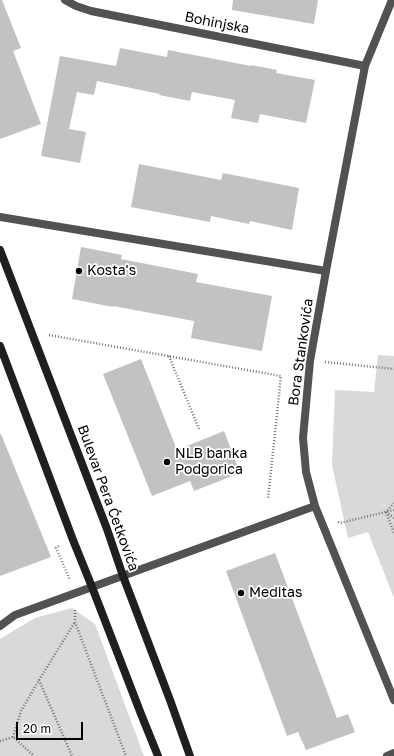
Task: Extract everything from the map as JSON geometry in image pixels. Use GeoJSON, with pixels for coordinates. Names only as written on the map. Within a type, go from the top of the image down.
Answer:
{"type":"FeatureCollection","features":[{"type":"Feature","properties":{"kind":"main road","name":"Bulevar Pera Ćetkovića"},"geometry":{"type":"LineString","coordinates":[[0,250],[107,529],[190,756]]}},
{"type":"Feature","properties":{"kind":"main road"},"geometry":{"type":"LineString","coordinates":[[0,346],[73,540],[158,756]]}},
{"type":"Feature","properties":{"kind":"street","name":"Bohinjska"},"geometry":{"type":"LineString","coordinates":[[65,0],[76,6],[91,11],[365,66]]}},
{"type":"Feature","properties":{"kind":"street","name":"Bora Stankovića"},"geometry":{"type":"LineString","coordinates":[[392,0],[365,66],[310,361],[304,438],[306,472],[315,506],[394,700]]}},
{"type":"Feature","properties":{"kind":"street"},"geometry":{"type":"LineString","coordinates":[[0,217],[326,272]]}},
{"type":"Feature","properties":{"kind":"street"},"geometry":{"type":"LineString","coordinates":[[0,626],[15,615],[315,506]]}},
{"type":"Feature","properties":{"kind":"street"},"geometry":{"type":"LineString","coordinates":[[387,756],[394,753]]}},
{"type":"Feature","properties":{"kind":"path"},"geometry":{"type":"LineString","coordinates":[[48,334],[281,376],[268,499]]}},
{"type":"Feature","properties":{"kind":"path"},"geometry":{"type":"LineString","coordinates":[[169,356],[199,429]]}},
{"type":"Feature","properties":{"kind":"path"},"geometry":{"type":"LineString","coordinates":[[310,361],[394,369]]}},
{"type":"Feature","properties":{"kind":"path"},"geometry":{"type":"LineString","coordinates":[[386,512],[394,503]]}},
{"type":"Feature","properties":{"kind":"path"},"geometry":{"type":"LineString","coordinates":[[315,506],[340,523],[394,510]]}},
{"type":"Feature","properties":{"kind":"path"},"geometry":{"type":"LineString","coordinates":[[386,512],[394,518]]}},
{"type":"Feature","properties":{"kind":"path"},"geometry":{"type":"LineString","coordinates":[[386,512],[394,533]]}},
{"type":"Feature","properties":{"kind":"path"},"geometry":{"type":"LineString","coordinates":[[73,540],[56,548],[75,593],[75,622],[126,756]]}},
{"type":"Feature","properties":{"kind":"path"},"geometry":{"type":"LineString","coordinates":[[13,737],[21,712],[75,622]]}},
{"type":"Feature","properties":{"kind":"path"},"geometry":{"type":"LineString","coordinates":[[39,680],[72,756]]}},
{"type":"Feature","properties":{"kind":"path"},"geometry":{"type":"LineString","coordinates":[[0,740],[13,737]]}},
{"type":"Feature","properties":{"kind":"path"},"geometry":{"type":"LineString","coordinates":[[13,737],[34,756]]}},
{"type":"Feature","properties":{"kind":"shaded area"},"geometry":{"type":"Polygon","coordinates":[[[378,355],[394,356],[394,598],[368,532],[348,538],[332,465],[335,390],[374,392],[378,355]]]}},
{"type":"Feature","properties":{"kind":"shaded area"},"geometry":{"type":"Polygon","coordinates":[[[72,608],[95,624],[144,756],[0,756],[0,639],[35,618],[72,608]]]}},
{"type":"Feature","properties":{"kind":"building"},"geometry":{"type":"Polygon","coordinates":[[[0,0],[2,0],[21,48],[13,51],[41,124],[0,139],[0,0]]]}},
{"type":"Feature","properties":{"kind":"building"},"geometry":{"type":"Polygon","coordinates":[[[233,0],[318,0],[314,24],[232,10],[233,0]]]}},
{"type":"Feature","properties":{"kind":"building"},"geometry":{"type":"Polygon","coordinates":[[[120,48],[167,57],[168,50],[277,70],[276,73],[315,80],[306,123],[260,114],[258,123],[231,118],[235,100],[192,92],[190,101],[97,81],[94,95],[77,92],[69,129],[86,132],[80,163],[41,156],[60,56],[116,66],[120,48]]]}},
{"type":"Feature","properties":{"kind":"building"},"geometry":{"type":"Polygon","coordinates":[[[139,164],[221,180],[223,173],[299,188],[292,230],[250,221],[249,224],[211,216],[210,222],[131,207],[139,164]]]}},
{"type":"Feature","properties":{"kind":"building"},"geometry":{"type":"Polygon","coordinates":[[[81,247],[122,255],[121,259],[198,274],[196,282],[272,296],[262,351],[191,338],[194,321],[72,299],[81,247]]]}},
{"type":"Feature","properties":{"kind":"building"},"geometry":{"type":"Polygon","coordinates":[[[141,359],[177,450],[224,431],[240,473],[194,491],[190,481],[152,496],[103,374],[141,359]]]}},
{"type":"Feature","properties":{"kind":"building"},"geometry":{"type":"Polygon","coordinates":[[[0,434],[51,557],[0,576],[0,434]]]}},
{"type":"Feature","properties":{"kind":"building"},"geometry":{"type":"Polygon","coordinates":[[[275,553],[337,718],[348,714],[355,732],[306,750],[298,732],[287,736],[226,571],[275,553]]]}},
{"type":"Feature","properties":{"kind":"place","name":"Kosta's"},"geometry":{"type":"Point","coordinates":[79,271]}},
{"type":"Feature","properties":{"kind":"place","name":"NLB banka Podgorica"},"geometry":{"type":"Point","coordinates":[167,462]}},
{"type":"Feature","properties":{"kind":"place","name":"Meditas"},"geometry":{"type":"Point","coordinates":[241,593]}}]}
